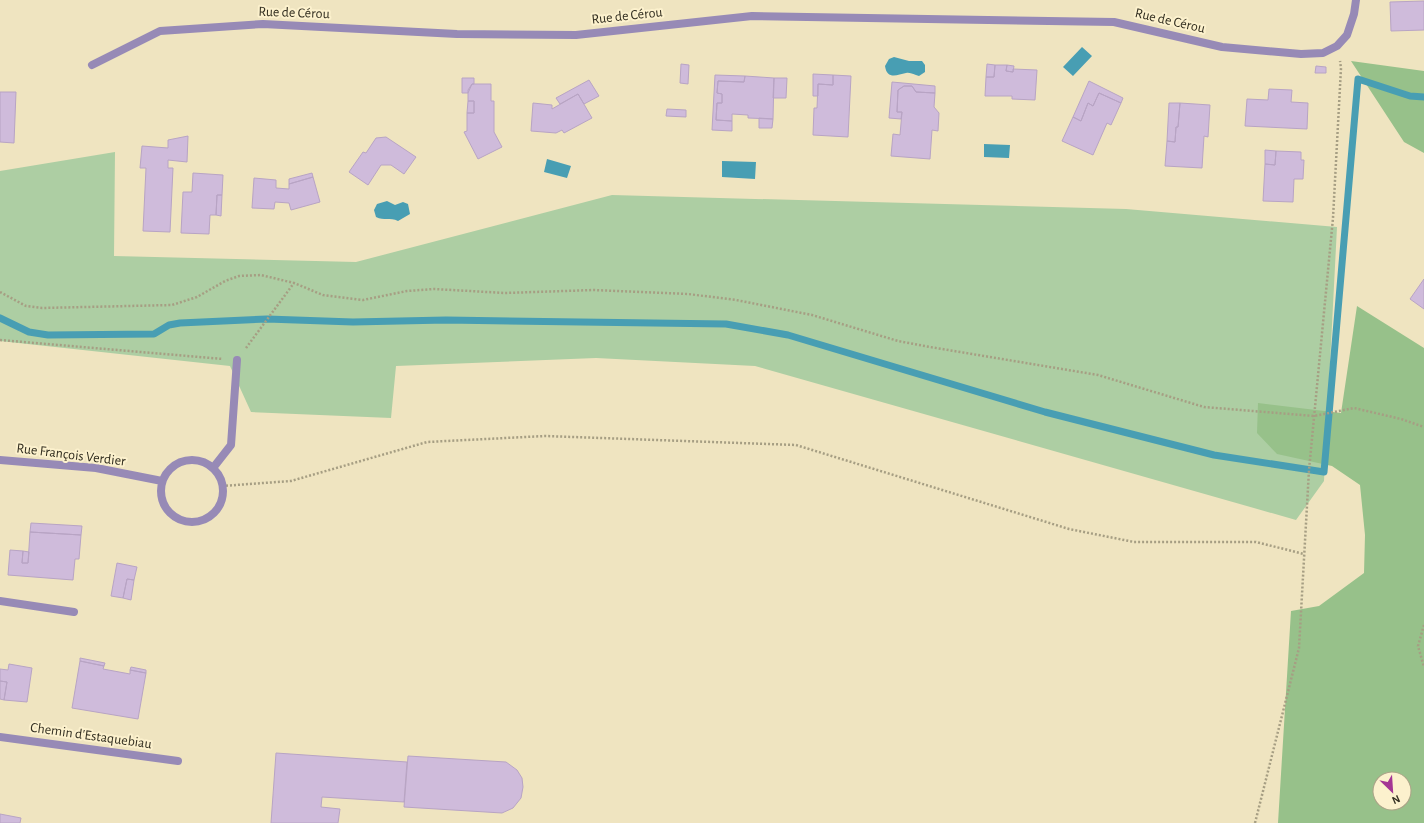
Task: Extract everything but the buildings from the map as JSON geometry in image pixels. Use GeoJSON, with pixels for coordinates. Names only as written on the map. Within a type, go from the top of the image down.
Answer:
{"type":"FeatureCollection","features":[{"type":"Feature","properties":{"kind":"street"},"geometry":{"type":"LineString","coordinates":[[1337,46],[1347,35],[1354,14],[1356,0]]}},
{"type":"Feature","properties":{"kind":"street","name":"Rue de Cérou"},"geometry":{"type":"LineString","coordinates":[[92,65],[160,31],[263,24],[457,34],[576,35],[752,16],[1114,22],[1222,47],[1300,54],[1323,53],[1337,46]]}},
{"type":"Feature","properties":{"kind":"street"},"geometry":{"type":"LineString","coordinates":[[213,468],[231,445],[237,360]]}},
{"type":"Feature","properties":{"kind":"street","name":"Rue François Verdier"},"geometry":{"type":"LineString","coordinates":[[0,460],[96,468],[162,481]]}},
{"type":"Feature","properties":{"kind":"street"},"geometry":{"type":"LineString","coordinates":[[194,460],[204,462],[213,468],[219,476],[222,486],[222,496],[219,506],[213,513],[204,519],[189,521],[175,517],[167,510],[161,491],[162,481],[167,472],[175,465],[184,461],[194,460]]}},
{"type":"Feature","properties":{"kind":"street"},"geometry":{"type":"LineString","coordinates":[[0,601],[74,612]]}},
{"type":"Feature","properties":{"kind":"street","name":"Chemin d'Estaquebiau"},"geometry":{"type":"LineString","coordinates":[[0,737],[178,761]]}},
{"type":"Feature","properties":{"kind":"path"},"geometry":{"type":"LineString","coordinates":[[1255,823],[1299,648],[1314,416],[1333,218],[1341,68],[1337,46]]}},
{"type":"Feature","properties":{"kind":"path"},"geometry":{"type":"LineString","coordinates":[[0,292],[26,306],[42,308],[172,305],[197,297],[225,281],[239,276],[260,275],[294,283],[324,295],[363,300],[407,291],[434,289],[506,293],[594,290],[688,294],[736,300],[812,316],[898,341],[1098,376],[1204,407],[1314,416],[1354,408],[1401,419],[1424,427]]}},
{"type":"Feature","properties":{"kind":"path"},"geometry":{"type":"LineString","coordinates":[[0,340],[237,360],[294,283]]}},
{"type":"Feature","properties":{"kind":"path"},"geometry":{"type":"LineString","coordinates":[[222,486],[291,481],[427,442],[545,436],[796,445],[1069,529],[1134,542],[1256,542],[1304,554]]}},
{"type":"Feature","properties":{"kind":"path"},"geometry":{"type":"LineString","coordinates":[[1424,625],[1418,646],[1424,667]]}},
{"type":"Feature","properties":{"kind":"green space"},"geometry":{"type":"Polygon","coordinates":[[[1351,61],[1424,71],[1424,153],[1404,142],[1351,61]]]}},
{"type":"Feature","properties":{"kind":"green space"},"geometry":{"type":"Polygon","coordinates":[[[115,152],[114,256],[356,262],[612,195],[1126,209],[1337,227],[1324,481],[1296,520],[755,366],[596,358],[396,366],[391,418],[251,412],[230,366],[0,341],[0,171],[115,152]]]}},
{"type":"Feature","properties":{"kind":"green space"},"geometry":{"type":"Polygon","coordinates":[[[1357,306],[1424,348],[1424,823],[1278,823],[1291,611],[1319,606],[1364,573],[1365,535],[1360,485],[1332,466],[1277,454],[1257,433],[1258,403],[1341,413],[1357,306]]]}},
{"type":"Feature","properties":{"kind":"water"},"geometry":{"type":"Polygon","coordinates":[[[1082,47],[1092,56],[1073,76],[1063,67],[1082,47]]]}},
{"type":"Feature","properties":{"kind":"water"},"geometry":{"type":"Polygon","coordinates":[[[894,57],[909,61],[922,61],[925,65],[925,72],[919,76],[911,73],[893,76],[890,75],[885,66],[889,59],[894,57]]]}},
{"type":"Feature","properties":{"kind":"water"},"geometry":{"type":"Polygon","coordinates":[[[984,144],[1010,145],[1009,158],[984,157],[984,144]]]}},
{"type":"Feature","properties":{"kind":"water"},"geometry":{"type":"Polygon","coordinates":[[[547,159],[571,166],[567,178],[544,172],[547,159]]]}},
{"type":"Feature","properties":{"kind":"water"},"geometry":{"type":"Polygon","coordinates":[[[722,161],[756,162],[755,179],[722,177],[722,161]]]}},
{"type":"Feature","properties":{"kind":"water"},"geometry":{"type":"Polygon","coordinates":[[[387,201],[395,205],[403,202],[408,204],[410,214],[398,221],[376,217],[374,210],[377,204],[387,201]]]}},
{"type":"Feature","properties":{"kind":"waterway"},"geometry":{"type":"LineString","coordinates":[[0,318],[29,332],[48,335],[154,334],[169,325],[180,323],[267,319],[353,322],[446,320],[726,324],[788,335],[1045,412],[1214,455],[1324,472],[1358,79],[1410,96],[1424,97]]}}]}
